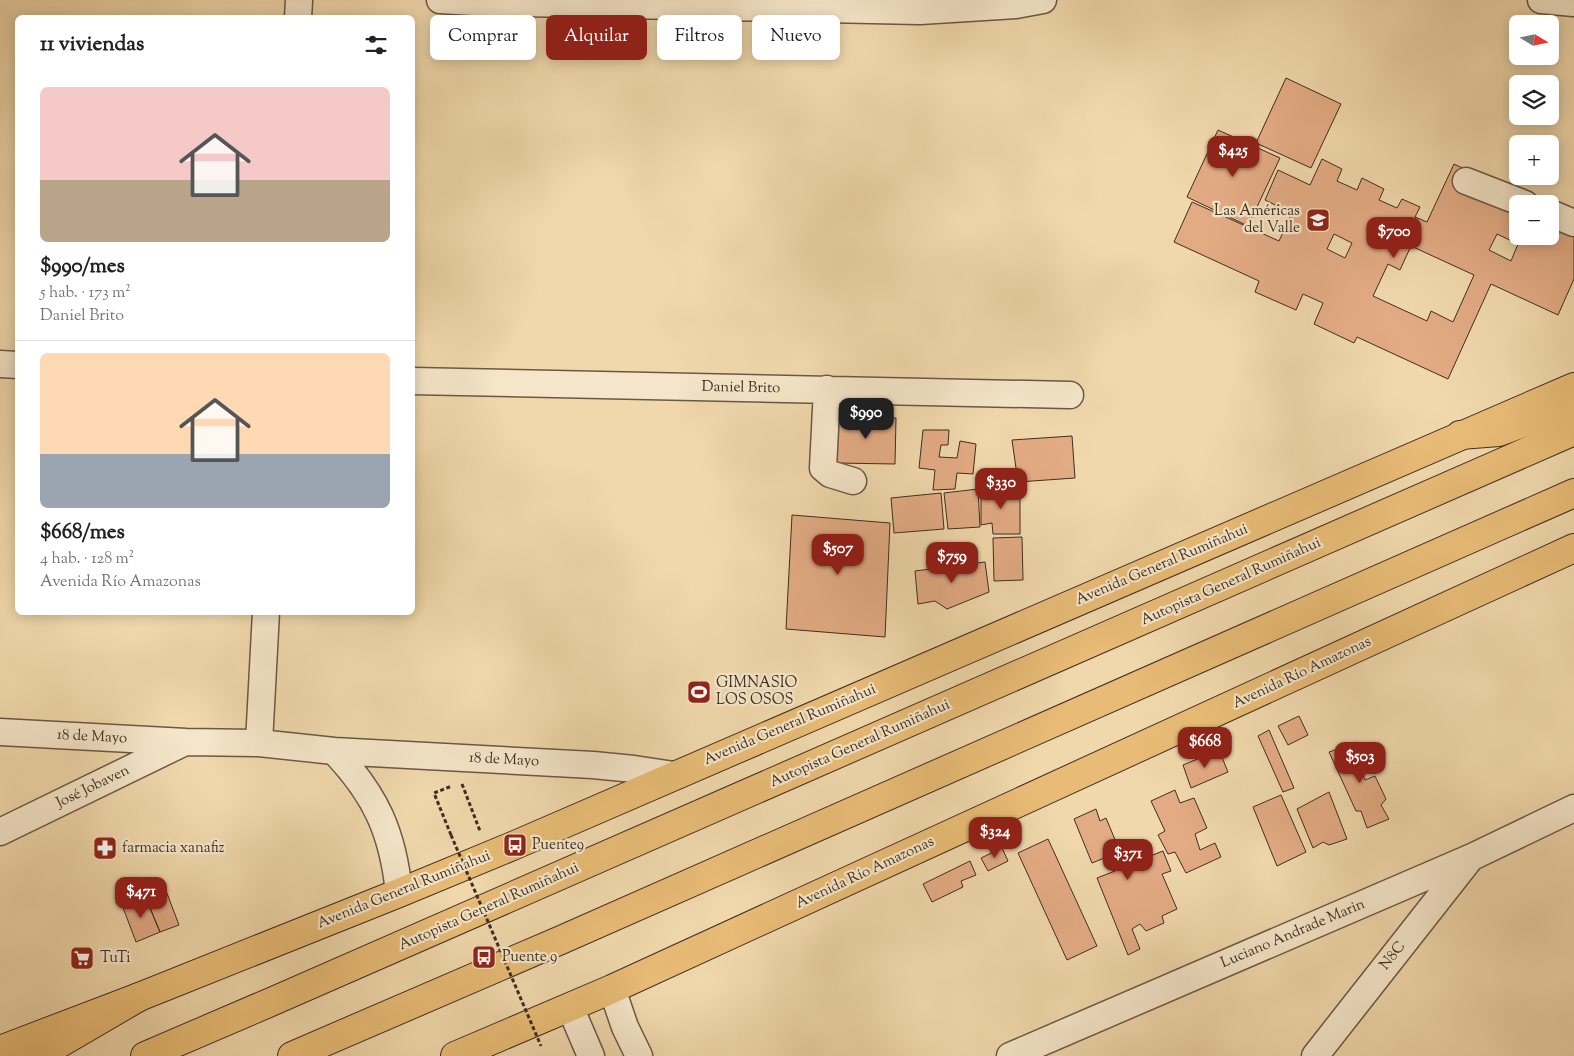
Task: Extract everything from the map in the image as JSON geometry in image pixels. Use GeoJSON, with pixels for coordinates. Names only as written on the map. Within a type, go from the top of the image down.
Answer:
{"type":"FeatureCollection","features":[{"type":"Feature","properties":{"kind":"main road","name":"Avenida General Rumiñahui"},"geometry":{"type":"LineString","coordinates":[[0,1050],[139,997],[399,893],[1574,387]]}},
{"type":"Feature","properties":{"kind":"main road"},"geometry":{"type":"LineString","coordinates":[[1460,435],[1499,432],[1574,404]]}},
{"type":"Feature","properties":{"kind":"main road","name":"Autopista General Rumiñahui"},"geometry":{"type":"LineString","coordinates":[[145,1056],[1574,431]]}},
{"type":"Feature","properties":{"kind":"main road"},"geometry":{"type":"LineString","coordinates":[[292,1056],[571,936],[1574,493]]}},
{"type":"Feature","properties":{"kind":"main road","name":"Avenida Río Amazonas"},"geometry":{"type":"LineString","coordinates":[[455,1056],[612,989],[1574,548]]}},
{"type":"Feature","properties":{"kind":"main road"},"geometry":{"type":"LineString","coordinates":[[38,1056],[139,997]]}},
{"type":"Feature","properties":{"kind":"street"},"geometry":{"type":"LineString","coordinates":[[298,15],[299,0]]}},
{"type":"Feature","properties":{"kind":"street"},"geometry":{"type":"LineString","coordinates":[[440,0],[916,5],[1017,3],[1043,0]]}},
{"type":"Feature","properties":{"kind":"street"},"geometry":{"type":"LineString","coordinates":[[1540,0],[1574,3]]}},
{"type":"Feature","properties":{"kind":"street"},"geometry":{"type":"LineString","coordinates":[[1466,180],[1509,197]]}},
{"type":"Feature","properties":{"kind":"street"},"geometry":{"type":"LineString","coordinates":[[1559,217],[1574,223]]}},
{"type":"Feature","properties":{"kind":"street"},"geometry":{"type":"LineString","coordinates":[[0,364],[15,365]]}},
{"type":"Feature","properties":{"kind":"street","name":"Daniel Brito"},"geometry":{"type":"LineString","coordinates":[[415,381],[1070,395]]}},
{"type":"Feature","properties":{"kind":"street"},"geometry":{"type":"LineString","coordinates":[[827,389],[822,468],[830,474],[853,481]]}},
{"type":"Feature","properties":{"kind":"street"},"geometry":{"type":"LineString","coordinates":[[259,743],[266,615]]}},
{"type":"Feature","properties":{"kind":"street","name":"18 de Mayo"},"geometry":{"type":"LineString","coordinates":[[0,732],[186,742],[259,743],[334,751],[593,765],[674,775]]}},
{"type":"Feature","properties":{"kind":"street","name":"José Jobaven"},"geometry":{"type":"LineString","coordinates":[[0,832],[186,742]]}},
{"type":"Feature","properties":{"kind":"street"},"geometry":{"type":"LineString","coordinates":[[334,751],[352,770],[368,792],[380,816],[390,840],[396,866],[399,893]]}},
{"type":"Feature","properties":{"kind":"street","name":"Luciano Andrade Marin"},"geometry":{"type":"LineString","coordinates":[[1010,1056],[1472,857],[1574,808]]}},
{"type":"Feature","properties":{"kind":"street","name":"N8C"},"geometry":{"type":"LineString","coordinates":[[1315,1056],[1472,857]]}},
{"type":"Feature","properties":{"kind":"street"},"geometry":{"type":"LineString","coordinates":[[612,989],[625,1027],[640,1056]]}},
{"type":"Feature","properties":{"kind":"street"},"geometry":{"type":"LineString","coordinates":[[570,1007],[591,1056]]}},
{"type":"Feature","properties":{"kind":"path"},"geometry":{"type":"LineString","coordinates":[[461,782],[489,855]]}},
{"type":"Feature","properties":{"kind":"path"},"geometry":{"type":"LineString","coordinates":[[452,786],[434,793],[541,1046]]}},
{"type":"Feature","properties":{"kind":"building"},"geometry":{"type":"Polygon","coordinates":[[[1286,78],[1341,104],[1311,168],[1256,143],[1286,78]]]}},
{"type":"Feature","properties":{"kind":"building"},"geometry":{"type":"Polygon","coordinates":[[[1218,130],[1280,158],[1248,226],[1187,197],[1218,130]]]}},
{"type":"Feature","properties":{"kind":"building"},"geometry":{"type":"Polygon","coordinates":[[[1322,159],[1342,169],[1337,181],[1357,190],[1362,178],[1384,189],[1379,200],[1397,208],[1402,199],[1420,207],[1415,217],[1427,222],[1454,164],[1520,195],[1509,195],[1509,240],[1497,234],[1489,250],[1511,261],[1518,245],[1559,245],[1559,213],[1574,220],[1574,279],[1558,315],[1491,284],[1448,379],[1357,337],[1354,343],[1314,324],[1323,303],[1303,294],[1296,310],[1255,292],[1259,281],[1174,242],[1192,202],[1279,241],[1292,213],[1265,200],[1278,170],[1310,185],[1322,159]],[[1334,234],[1327,249],[1345,258],[1352,243],[1334,234]],[[1411,246],[1400,270],[1388,264],[1373,296],[1427,321],[1431,311],[1453,322],[1474,275],[1411,246]]]}},
{"type":"Feature","properties":{"kind":"building"},"geometry":{"type":"Polygon","coordinates":[[[837,417],[896,418],[895,464],[836,463],[837,417]]]}},
{"type":"Feature","properties":{"kind":"building"},"geometry":{"type":"Polygon","coordinates":[[[923,430],[949,430],[948,445],[941,445],[939,457],[957,458],[960,441],[976,444],[973,474],[957,473],[955,489],[933,490],[935,470],[919,468],[923,430]]]}},
{"type":"Feature","properties":{"kind":"building"},"geometry":{"type":"Polygon","coordinates":[[[1072,436],[1075,478],[1018,482],[1012,440],[1072,436]]]}},
{"type":"Feature","properties":{"kind":"building"},"geometry":{"type":"Polygon","coordinates":[[[1013,470],[1015,484],[1000,486],[998,472],[1013,470]]]}},
{"type":"Feature","properties":{"kind":"building"},"geometry":{"type":"Polygon","coordinates":[[[981,488],[1020,488],[1020,534],[993,534],[992,523],[981,525],[981,488]]]}},
{"type":"Feature","properties":{"kind":"building"},"geometry":{"type":"Polygon","coordinates":[[[978,489],[980,527],[948,529],[944,493],[978,489]]]}},
{"type":"Feature","properties":{"kind":"building"},"geometry":{"type":"Polygon","coordinates":[[[941,493],[944,529],[894,533],[891,498],[941,493]]]}},
{"type":"Feature","properties":{"kind":"building"},"geometry":{"type":"Polygon","coordinates":[[[792,515],[890,523],[885,637],[786,629],[792,515]]]}},
{"type":"Feature","properties":{"kind":"building"},"geometry":{"type":"Polygon","coordinates":[[[1022,537],[1023,580],[994,581],[993,538],[1022,537]]]}},
{"type":"Feature","properties":{"kind":"building"},"geometry":{"type":"Polygon","coordinates":[[[985,562],[989,592],[947,609],[935,601],[918,604],[915,571],[985,562]]]}},
{"type":"Feature","properties":{"kind":"building"},"geometry":{"type":"Polygon","coordinates":[[[1299,716],[1308,735],[1288,745],[1278,726],[1299,716]]]}},
{"type":"Feature","properties":{"kind":"building"},"geometry":{"type":"Polygon","coordinates":[[[1269,730],[1294,788],[1283,792],[1258,736],[1269,730]]]}},
{"type":"Feature","properties":{"kind":"building"},"geometry":{"type":"Polygon","coordinates":[[[1357,742],[1366,763],[1360,766],[1365,780],[1375,776],[1386,799],[1381,805],[1389,819],[1367,828],[1361,811],[1356,811],[1329,752],[1357,742]]]}},
{"type":"Feature","properties":{"kind":"building"},"geometry":{"type":"Polygon","coordinates":[[[1219,750],[1228,772],[1191,788],[1183,765],[1219,750]]]}},
{"type":"Feature","properties":{"kind":"building"},"geometry":{"type":"Polygon","coordinates":[[[1175,790],[1180,803],[1194,798],[1207,828],[1195,834],[1200,850],[1215,843],[1221,857],[1186,873],[1175,852],[1168,854],[1158,835],[1165,831],[1151,801],[1175,790]]]}},
{"type":"Feature","properties":{"kind":"building"},"geometry":{"type":"Polygon","coordinates":[[[1329,792],[1347,839],[1329,845],[1323,842],[1313,848],[1297,809],[1329,792]]]}},
{"type":"Feature","properties":{"kind":"building"},"geometry":{"type":"Polygon","coordinates":[[[1281,795],[1306,852],[1277,866],[1253,807],[1281,795]]]}},
{"type":"Feature","properties":{"kind":"building"},"geometry":{"type":"Polygon","coordinates":[[[1096,809],[1100,821],[1106,818],[1116,842],[1120,840],[1132,863],[1163,851],[1171,871],[1162,874],[1177,909],[1162,916],[1164,923],[1146,931],[1140,924],[1132,929],[1140,949],[1128,955],[1097,878],[1115,871],[1107,857],[1092,863],[1074,819],[1096,809]]]}},
{"type":"Feature","properties":{"kind":"building"},"geometry":{"type":"Polygon","coordinates":[[[1048,839],[1097,946],[1067,960],[1018,853],[1048,839]]]}},
{"type":"Feature","properties":{"kind":"building"},"geometry":{"type":"Polygon","coordinates":[[[1002,848],[1008,861],[988,871],[981,858],[1002,848]]]}},
{"type":"Feature","properties":{"kind":"building"},"geometry":{"type":"Polygon","coordinates":[[[970,861],[976,875],[961,881],[963,887],[932,902],[923,884],[970,861]]]}},
{"type":"Feature","properties":{"kind":"building"},"geometry":{"type":"Polygon","coordinates":[[[165,888],[179,925],[160,932],[145,896],[165,888]]]}},
{"type":"Feature","properties":{"kind":"building"},"geometry":{"type":"Polygon","coordinates":[[[145,896],[160,932],[136,942],[122,905],[145,896]]]}},
{"type":"Feature","properties":{"kind":"place","name":"Las Américas del Valle"},"geometry":{"type":"Point","coordinates":[1318,220]}},
{"type":"Feature","properties":{"kind":"place","name":"GIMNASIO LOS OSOS"},"geometry":{"type":"Point","coordinates":[699,692]}},
{"type":"Feature","properties":{"kind":"place","name":"Puente9"},"geometry":{"type":"Point","coordinates":[515,845]}},
{"type":"Feature","properties":{"kind":"place","name":"farmacia xanafiz"},"geometry":{"type":"Point","coordinates":[105,848]}},
{"type":"Feature","properties":{"kind":"place","name":"Puente 9"},"geometry":{"type":"Point","coordinates":[484,957]}},
{"type":"Feature","properties":{"kind":"place","name":"TuTi"},"geometry":{"type":"Point","coordinates":[82,958]}}]}
